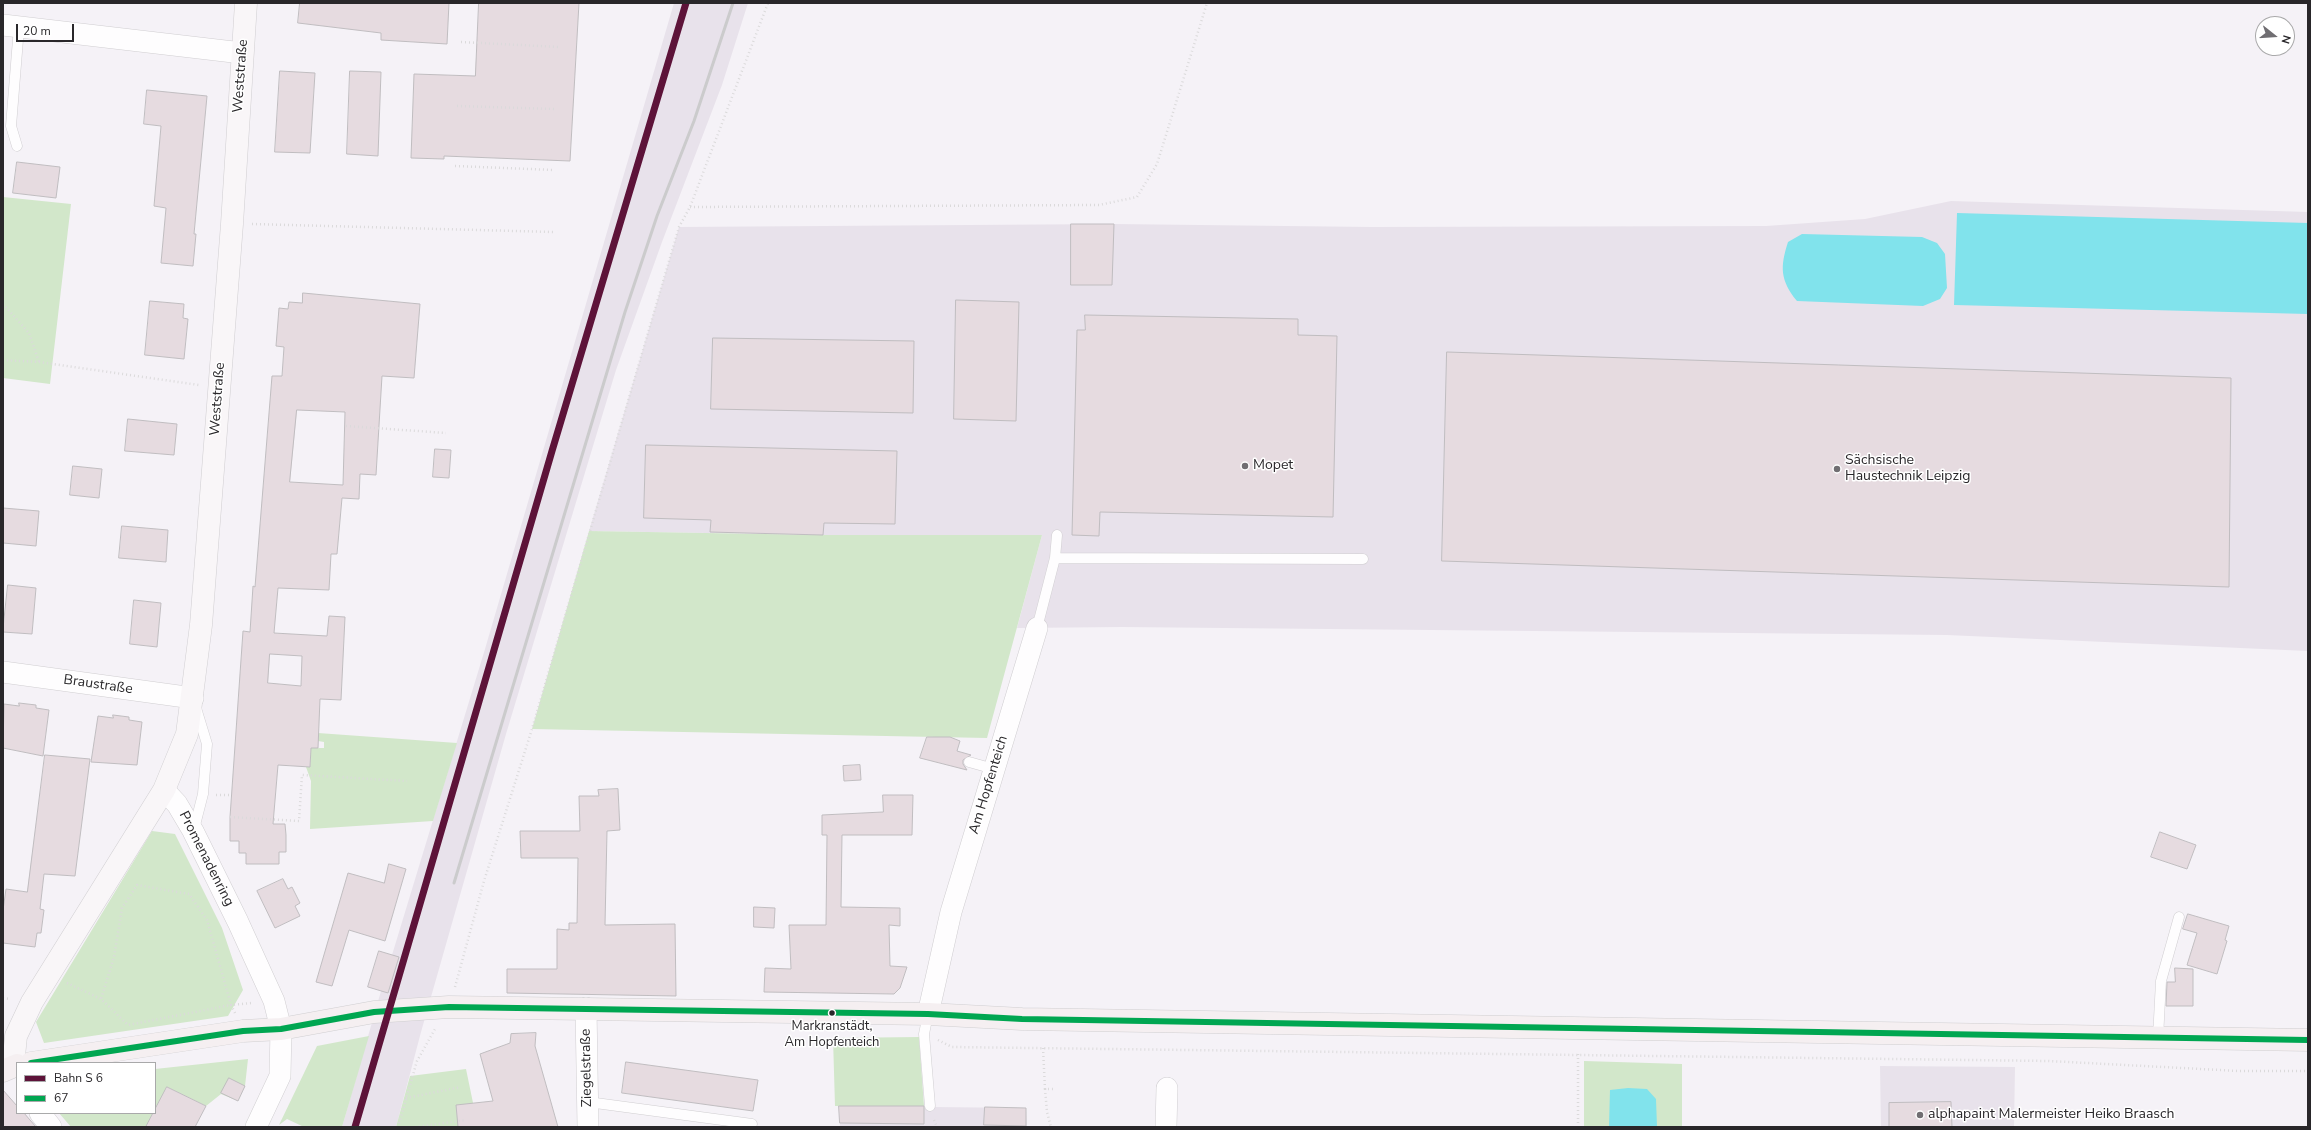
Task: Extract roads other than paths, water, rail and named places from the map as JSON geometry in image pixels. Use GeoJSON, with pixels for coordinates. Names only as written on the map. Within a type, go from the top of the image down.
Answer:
{"type":"FeatureCollection","features":[{"type":"Feature","properties":{"kind":"main road","name":"Weststraße"},"geometry":{"type":"LineString","coordinates":[[164,790],[187,734],[193,698],[232,224],[246,3]]}},
{"type":"Feature","properties":{"kind":"main road"},"geometry":{"type":"LineString","coordinates":[[16,1068],[16,1036],[32,1002],[164,790]]}},
{"type":"Feature","properties":{"kind":"main road"},"geometry":{"type":"LineString","coordinates":[[53,1062],[243,1031],[281,1029],[374,1012],[449,1007],[586,1008],[926,1024],[1022,1019],[2308,1040]]}},
{"type":"Feature","properties":{"kind":"street"},"geometry":{"type":"LineString","coordinates":[[11,26],[242,53]]}},
{"type":"Feature","properties":{"kind":"street","name":"Am Hopfenteich"},"geometry":{"type":"LineString","coordinates":[[926,1024],[951,912],[1037,628]]}},
{"type":"Feature","properties":{"kind":"street","name":"Braustraße"},"geometry":{"type":"LineString","coordinates":[[3,672],[193,698]]}},
{"type":"Feature","properties":{"kind":"street","name":"Promenadenring"},"geometry":{"type":"LineString","coordinates":[[164,790],[177,804],[193,831],[238,922],[274,1001],[281,1029],[280,1076],[256,1127]]}},
{"type":"Feature","properties":{"kind":"street","name":"Ziegelstraße"},"geometry":{"type":"LineString","coordinates":[[586,1008],[588,1127]]}},
{"type":"Feature","properties":{"kind":"street"},"geometry":{"type":"LineString","coordinates":[[1166,1088],[1166,1127]]}},
{"type":"Feature","properties":{"kind":"street"},"geometry":{"type":"LineString","coordinates":[[41,1114],[51,1127]]}},
{"type":"Feature","properties":{"kind":"lane"},"geometry":{"type":"LineString","coordinates":[[11,26],[11,126],[17,146]]}},
{"type":"Feature","properties":{"kind":"lane","name":"Am Hopfenteich"},"geometry":{"type":"LineString","coordinates":[[1037,628],[1056,558],[1057,535]]}},
{"type":"Feature","properties":{"kind":"lane"},"geometry":{"type":"LineString","coordinates":[[1056,558],[1363,559]]}},
{"type":"Feature","properties":{"kind":"lane"},"geometry":{"type":"LineString","coordinates":[[193,698],[207,744],[203,794],[193,831]]}},
{"type":"Feature","properties":{"kind":"lane"},"geometry":{"type":"LineString","coordinates":[[969,762],[994,769]]}},
{"type":"Feature","properties":{"kind":"lane"},"geometry":{"type":"LineString","coordinates":[[2158,1038],[2161,981],[2179,917]]}},
{"type":"Feature","properties":{"kind":"lane"},"geometry":{"type":"LineString","coordinates":[[926,1024],[930,1106]]}},
{"type":"Feature","properties":{"kind":"lane"},"geometry":{"type":"LineString","coordinates":[[588,1102],[752,1124]]}},
{"type":"Feature","properties":{"kind":"water"},"geometry":{"type":"Polygon","coordinates":[[[1957,213],[2308,223],[2308,314],[1954,305],[1957,213]]]}},
{"type":"Feature","properties":{"kind":"water"},"geometry":{"type":"Polygon","coordinates":[[[1802,234],[1922,237],[1937,243],[1945,254],[1947,288],[1940,299],[1923,306],[1797,301],[1787,286],[1783,273],[1783,266],[1788,242],[1802,234]]]}},
{"type":"Feature","properties":{"kind":"water"},"geometry":{"type":"Polygon","coordinates":[[[1628,1088],[1647,1089],[1656,1099],[1657,1127],[1609,1127],[1610,1090],[1628,1088]]]}},
{"type":"Feature","properties":{"kind":"railway"},"geometry":{"type":"LineString","coordinates":[[454,883],[625,312],[657,216],[694,121],[733,3]]}},
{"type":"Feature","properties":{"kind":"place","name":"Mopet"},"geometry":{"type":"Point","coordinates":[1245,466]}},
{"type":"Feature","properties":{"kind":"place","name":"Sächsische Haustechnik Leipzig"},"geometry":{"type":"Point","coordinates":[1837,469]}},
{"type":"Feature","properties":{"kind":"place","name":"Markranstädt, Am Hopfenteich"},"geometry":{"type":"Point","coordinates":[832,1013]}},
{"type":"Feature","properties":{"kind":"place","name":"alphapaint Malermeister Heiko Braasch"},"geometry":{"type":"Point","coordinates":[1920,1115]}}]}
